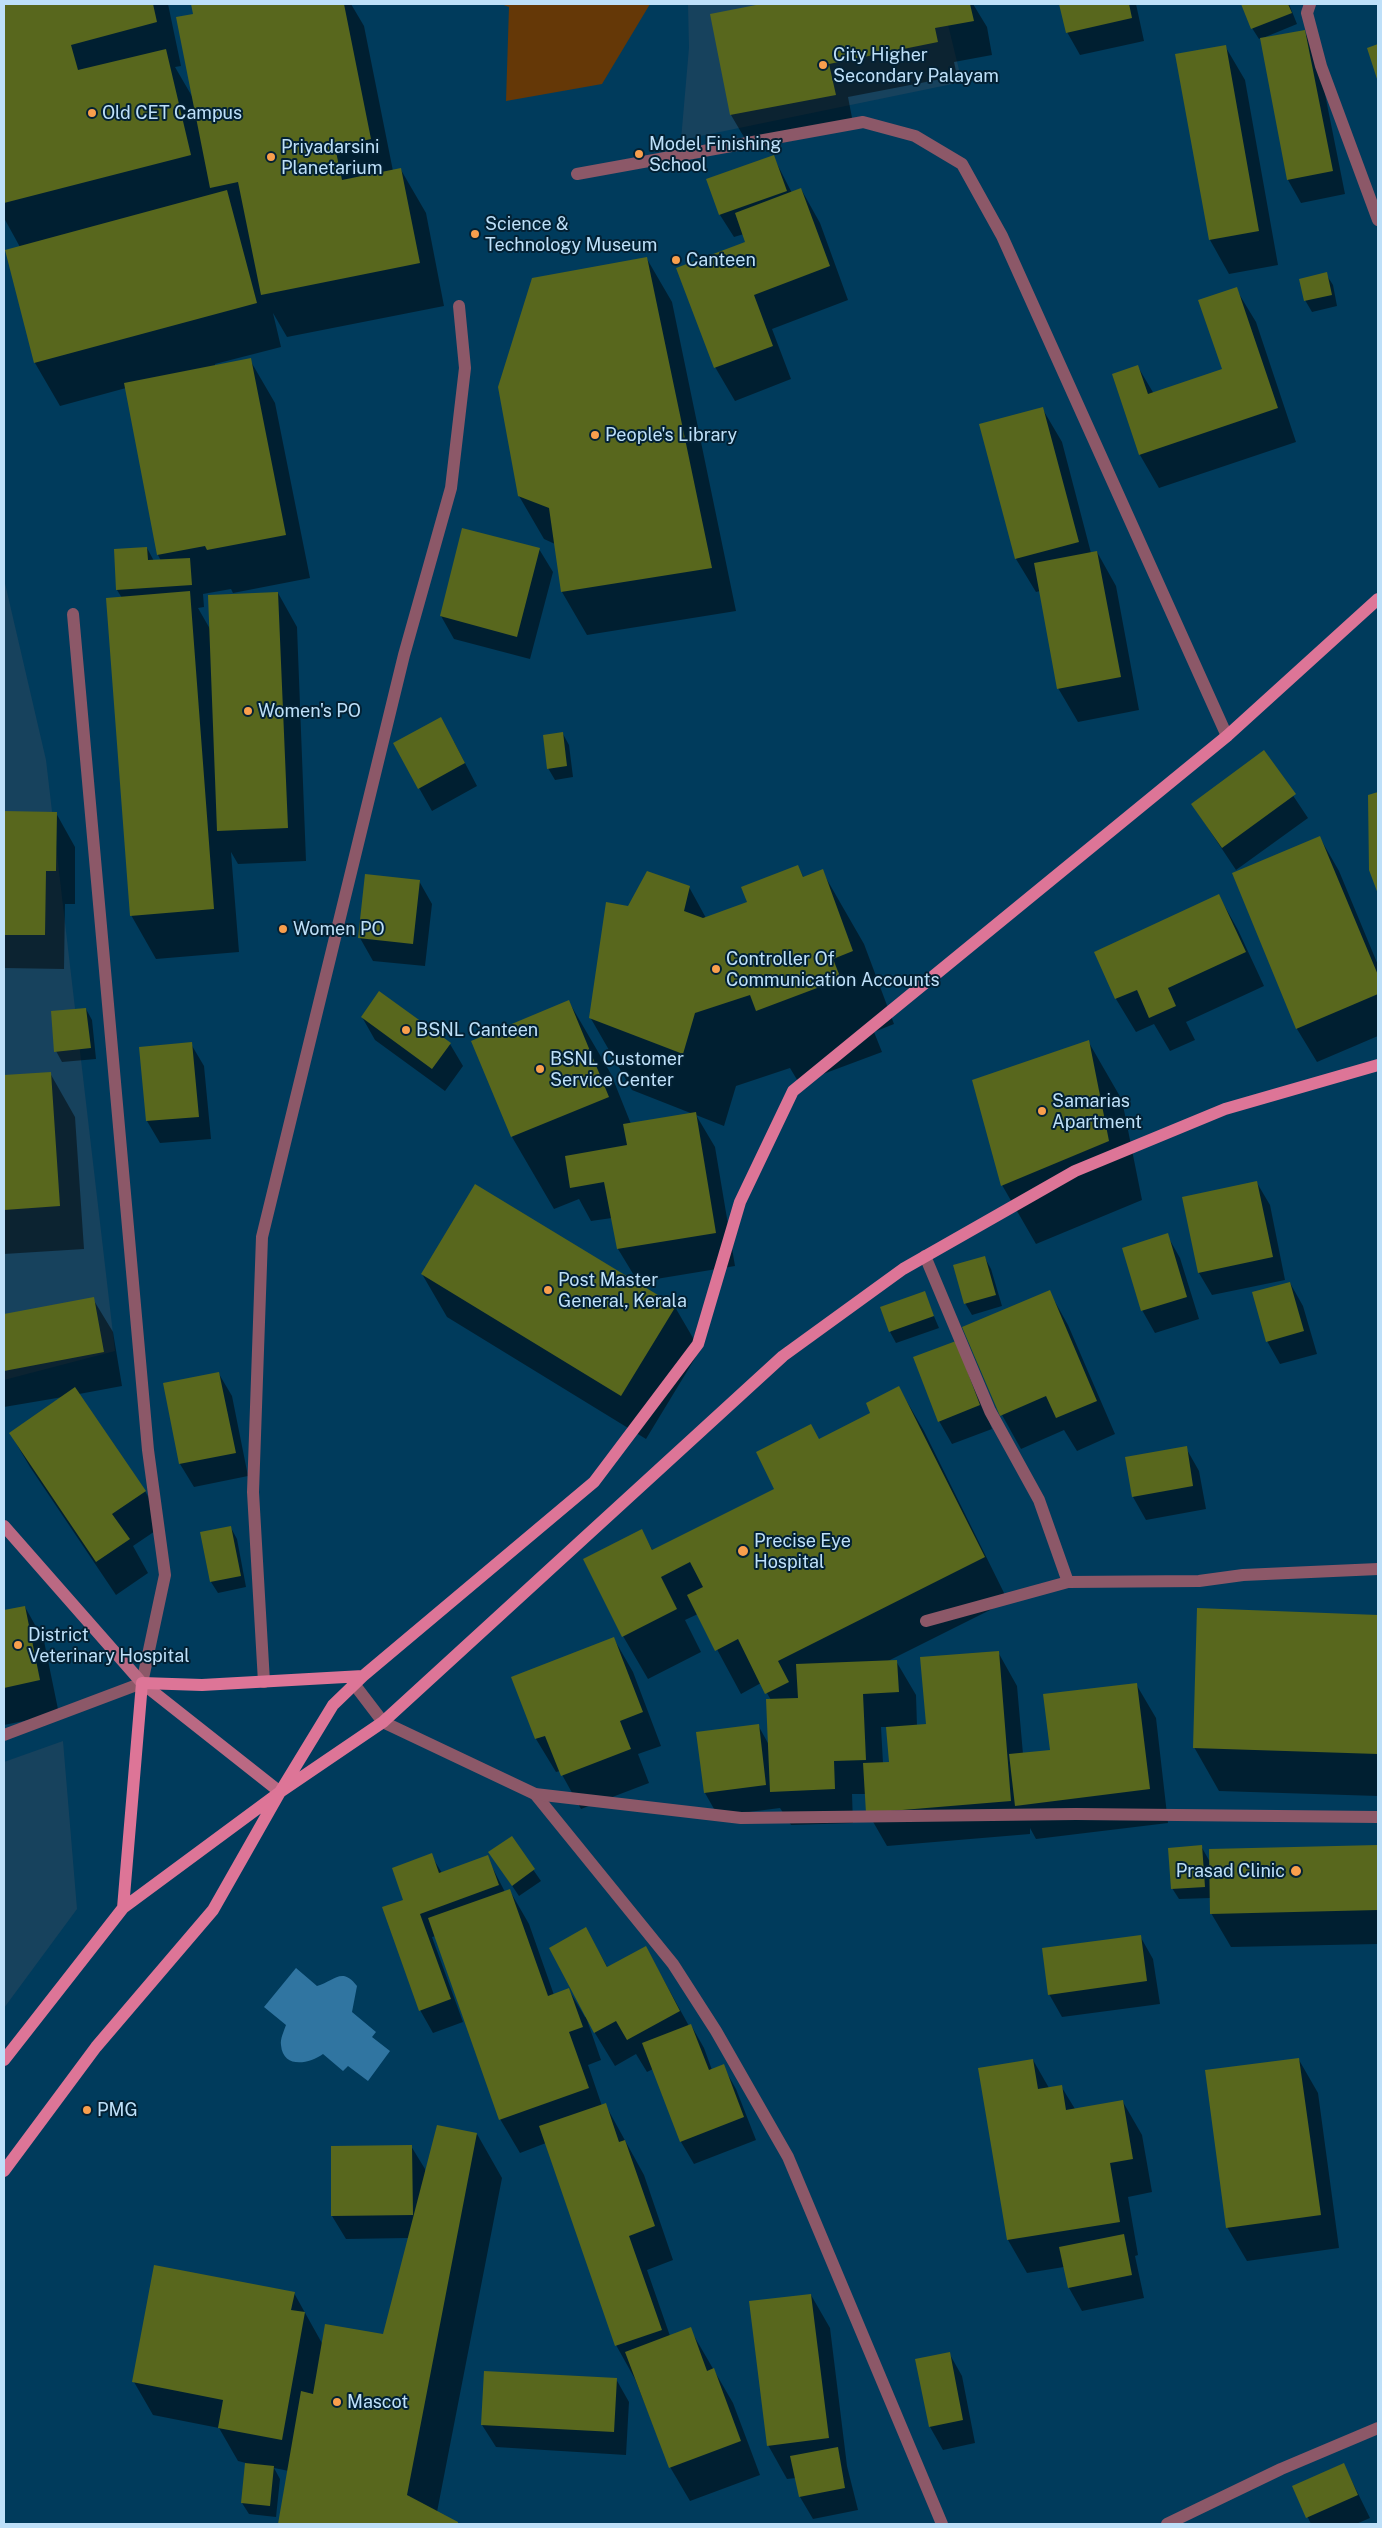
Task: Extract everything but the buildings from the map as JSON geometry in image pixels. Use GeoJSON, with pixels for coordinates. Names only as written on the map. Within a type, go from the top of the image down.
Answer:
{"type":"FeatureCollection","features":[{"type":"Feature","properties":{"kind":"main road"},"geometry":{"type":"LineString","coordinates":[[4,2171],[96,2047],[214,1910],[280,1792],[333,1705],[358,1680],[594,1482],[698,1344],[740,1202],[793,1091],[1226,736],[1378,599]]}},
{"type":"Feature","properties":{"kind":"main road"},"geometry":{"type":"LineString","coordinates":[[4,2060],[123,1908],[280,1792],[384,1722],[783,1356],[903,1269],[1075,1171],[1226,1109],[1378,1065]]}},
{"type":"Feature","properties":{"kind":"main road"},"geometry":{"type":"LineString","coordinates":[[4,1526],[142,1683],[280,1792]]}},
{"type":"Feature","properties":{"kind":"main road"},"geometry":{"type":"LineString","coordinates":[[142,1683],[202,1685],[358,1680]]}},
{"type":"Feature","properties":{"kind":"main road"},"geometry":{"type":"LineString","coordinates":[[123,1908],[142,1683]]}},
{"type":"Feature","properties":{"kind":"street"},"geometry":{"type":"LineString","coordinates":[[1310,4],[1307,12],[1321,66],[1378,220]]}},
{"type":"Feature","properties":{"kind":"street"},"geometry":{"type":"LineString","coordinates":[[577,174],[863,122],[915,136],[962,164],[1002,236],[1226,736]]}},
{"type":"Feature","properties":{"kind":"street"},"geometry":{"type":"LineString","coordinates":[[264,1682],[253,1492],[262,1237],[399,674],[451,488],[465,368],[460,306]]}},
{"type":"Feature","properties":{"kind":"street"},"geometry":{"type":"LineString","coordinates":[[4,1735],[142,1683],[165,1575],[148,1450],[73,614]]}},
{"type":"Feature","properties":{"kind":"street"},"geometry":{"type":"LineString","coordinates":[[925,1256],[990,1411],[1039,1500],[1068,1582]]}},
{"type":"Feature","properties":{"kind":"street"},"geometry":{"type":"LineString","coordinates":[[926,1621],[1068,1582],[1199,1581],[1243,1575],[1378,1569]]}},
{"type":"Feature","properties":{"kind":"street"},"geometry":{"type":"LineString","coordinates":[[358,1680],[384,1722],[535,1794],[741,1818],[1076,1814],[1378,1817]]}},
{"type":"Feature","properties":{"kind":"street"},"geometry":{"type":"LineString","coordinates":[[535,1794],[674,1964],[716,2031],[788,2157],[942,2524]]}},
{"type":"Feature","properties":{"kind":"street"},"geometry":{"type":"LineString","coordinates":[[1167,2524],[1282,2469],[1378,2428]]}},
{"type":"Feature","properties":{"kind":"shaded area"},"geometry":{"type":"Polygon","coordinates":[[[501,4],[650,4],[602,84],[506,101],[509,7],[501,4]]]}},
{"type":"Feature","properties":{"kind":"shaded area","name":"City Higher Secondary Palayam"},"geometry":{"type":"Polygon","coordinates":[[[688,4],[943,4],[962,82],[681,140],[689,48],[688,4]]]}},
{"type":"Feature","properties":{"kind":"shaded area"},"geometry":{"type":"Polygon","coordinates":[[[4,579],[46,760],[115,1351],[4,1380],[4,579]]]}},
{"type":"Feature","properties":{"kind":"shaded area"},"geometry":{"type":"Polygon","coordinates":[[[63,1741],[77,1909],[4,2008],[4,1762],[63,1741]]]}},
{"type":"Feature","properties":{"kind":"shaded area"},"geometry":{"type":"Polygon","coordinates":[[[296,1968],[317,1986],[342,1976],[352,1980],[357,1986],[352,2012],[376,2032],[372,2037],[390,2051],[368,2081],[348,2066],[343,2071],[323,2054],[304,2062],[291,2061],[286,2058],[283,2053],[281,2040],[286,2025],[264,2007],[296,1968]]]}},
{"type":"Feature","properties":{"kind":"place","name":"City Higher Secondary Palayam"},"geometry":{"type":"Point","coordinates":[823,65]}},
{"type":"Feature","properties":{"kind":"place","name":"Old CET Campus"},"geometry":{"type":"Point","coordinates":[92,113]}},
{"type":"Feature","properties":{"kind":"place","name":"Model Finishing School"},"geometry":{"type":"Point","coordinates":[639,154]}},
{"type":"Feature","properties":{"kind":"place","name":"Priyadarsini Planetarium"},"geometry":{"type":"Point","coordinates":[271,157]}},
{"type":"Feature","properties":{"kind":"place","name":"Science & Technology Museum"},"geometry":{"type":"Point","coordinates":[475,234]}},
{"type":"Feature","properties":{"kind":"place","name":"Canteen"},"geometry":{"type":"Point","coordinates":[676,260]}},
{"type":"Feature","properties":{"kind":"place","name":"People's Library"},"geometry":{"type":"Point","coordinates":[595,435]}},
{"type":"Feature","properties":{"kind":"place","name":"Women's PO"},"geometry":{"type":"Point","coordinates":[248,711]}},
{"type":"Feature","properties":{"kind":"place","name":"Women PO"},"geometry":{"type":"Point","coordinates":[283,929]}},
{"type":"Feature","properties":{"kind":"place","name":"Controller Of Communication Accounts"},"geometry":{"type":"Point","coordinates":[716,969]}},
{"type":"Feature","properties":{"kind":"place","name":"BSNL Canteen"},"geometry":{"type":"Point","coordinates":[406,1030]}},
{"type":"Feature","properties":{"kind":"place","name":"BSNL Customer Service Center"},"geometry":{"type":"Point","coordinates":[540,1069]}},
{"type":"Feature","properties":{"kind":"place","name":"Samarias Apartment"},"geometry":{"type":"Point","coordinates":[1042,1111]}},
{"type":"Feature","properties":{"kind":"place","name":"Post Master General, Kerala"},"geometry":{"type":"Point","coordinates":[548,1290]}},
{"type":"Feature","properties":{"kind":"place","name":"Precise Eye Hospital"},"geometry":{"type":"Point","coordinates":[743,1551]}},
{"type":"Feature","properties":{"kind":"place","name":"District Veterinary Hospital"},"geometry":{"type":"Point","coordinates":[18,1645]}},
{"type":"Feature","properties":{"kind":"place","name":"Prasad Clinic"},"geometry":{"type":"Point","coordinates":[1296,1871]}},
{"type":"Feature","properties":{"kind":"place","name":"PMG"},"geometry":{"type":"Point","coordinates":[87,2110]}},
{"type":"Feature","properties":{"kind":"place","name":"Mascot"},"geometry":{"type":"Point","coordinates":[337,2402]}}]}
